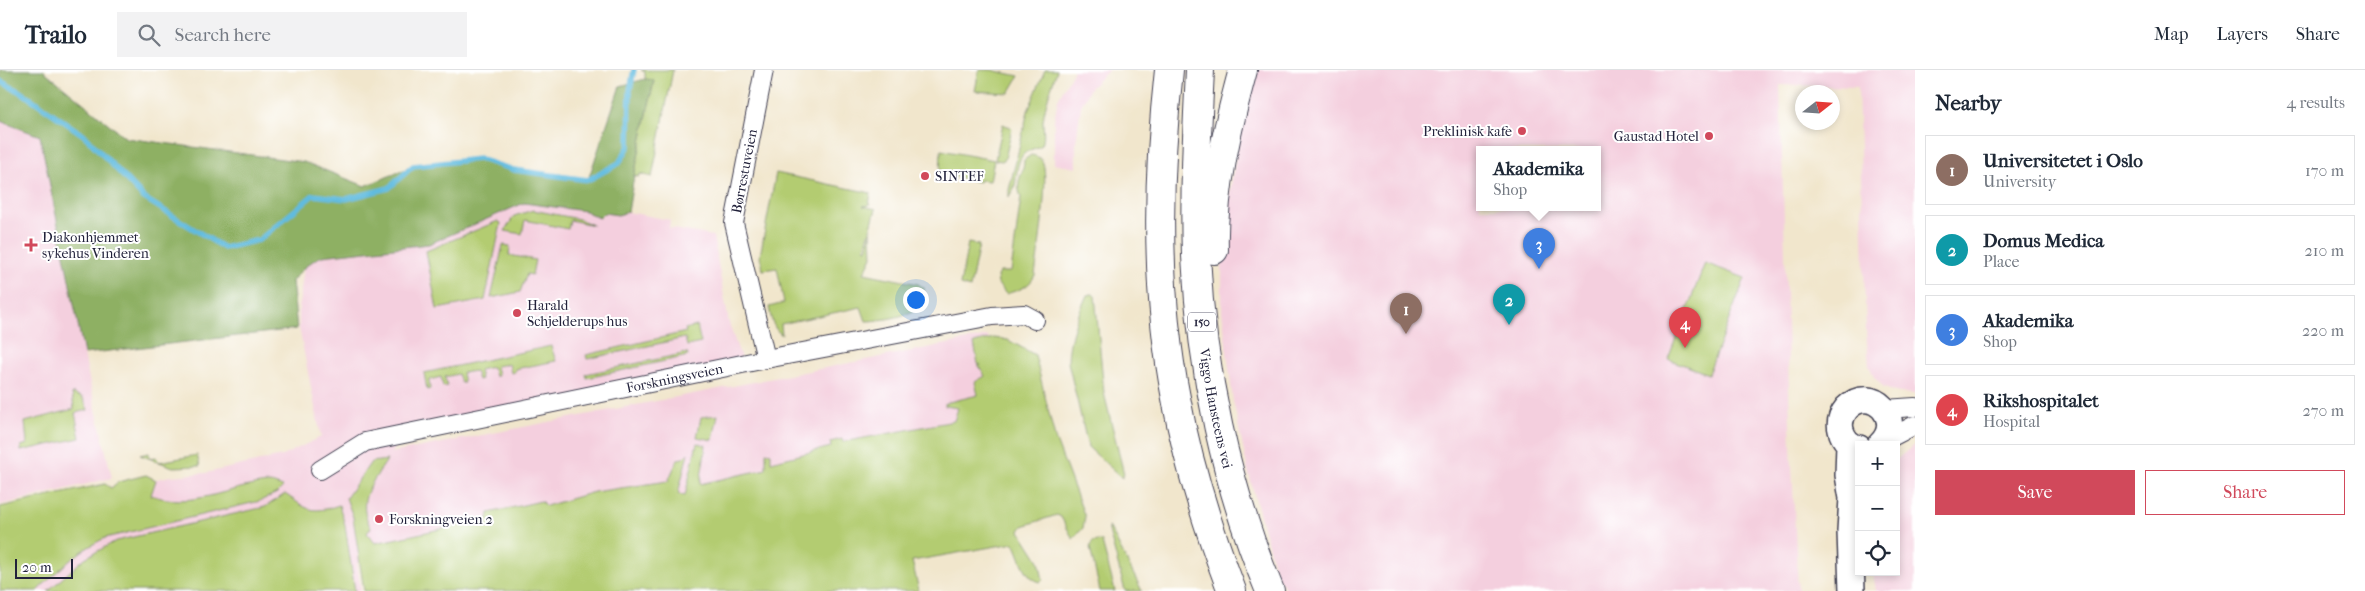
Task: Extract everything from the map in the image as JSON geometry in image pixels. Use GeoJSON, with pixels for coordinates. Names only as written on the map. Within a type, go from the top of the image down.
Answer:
{"type":"FeatureCollection","features":[{"type":"Feature","properties":{"kind":"highway"},"geometry":{"type":"LineString","coordinates":[[1155,70],[1162,133]]}},
{"type":"Feature","properties":{"kind":"highway"},"geometry":{"type":"LineString","coordinates":[[1169,70],[1162,133],[1160,200],[1163,290],[1175,397],[1201,506],[1232,591]]}},
{"type":"Feature","properties":{"kind":"highway","name":"Viggo Hansteens vei"},"geometry":{"type":"LineString","coordinates":[[1200,70],[1196,186],[1196,256],[1205,346],[1216,413],[1234,485],[1265,579]]}},
{"type":"Feature","properties":{"kind":"highway"},"geometry":{"type":"LineString","coordinates":[[1243,70],[1229,132],[1216,209],[1214,244],[1215,299],[1224,378],[1242,469],[1254,515],[1265,579]]}},
{"type":"Feature","properties":{"kind":"street","name":"Børrestuveien"},"geometry":{"type":"LineString","coordinates":[[764,70],[734,224],[766,359]]}},
{"type":"Feature","properties":{"kind":"street","name":"Forskningsveien"},"geometry":{"type":"LineString","coordinates":[[320,470],[365,442],[766,359],[992,316],[1024,314],[1035,320]]}},
{"type":"Feature","properties":{"kind":"street"},"geometry":{"type":"LineString","coordinates":[[1852,591],[1850,531],[1855,492],[1848,475],[1854,446],[1844,438],[1840,425],[1841,417],[1849,406],[1854,402],[1867,400],[1880,404],[1888,415],[1890,428],[1883,441]]}},
{"type":"Feature","properties":{"kind":"street"},"geometry":{"type":"LineString","coordinates":[[1884,409],[1915,408]]}},
{"type":"Feature","properties":{"kind":"street"},"geometry":{"type":"LineString","coordinates":[[1886,441],[1915,425]]}},
{"type":"Feature","properties":{"kind":"shaded area"},"geometry":{"type":"Polygon","coordinates":[[[1074,70],[1109,70],[1090,88],[1081,106],[1076,143],[1076,168],[1054,164],[1054,120],[1058,99],[1074,70]]]}},
{"type":"Feature","properties":{"kind":"shaded area"},"geometry":{"type":"Polygon","coordinates":[[[1250,70],[1915,70],[1915,394],[1899,393],[1884,388],[1874,377],[1869,365],[1866,330],[1858,87],[1840,87],[1840,85],[1780,85],[1790,424],[1798,591],[1287,591],[1276,574],[1248,471],[1233,401],[1222,311],[1222,240],[1250,70]]]}},
{"type":"Feature","properties":{"kind":"shaded area","name":"Diakonhjemmet sykehus Vinderen"},"geometry":{"type":"Polygon","coordinates":[[[0,121],[40,136],[90,383],[112,478],[0,505],[0,121]]]}},
{"type":"Feature","properties":{"kind":"shaded area"},"geometry":{"type":"Polygon","coordinates":[[[479,159],[514,170],[616,184],[618,215],[628,212],[670,220],[669,228],[713,236],[729,323],[743,364],[402,435],[391,453],[988,336],[997,378],[960,438],[357,563],[361,591],[0,591],[0,511],[119,485],[136,484],[170,476],[206,473],[282,456],[321,437],[299,328],[299,306],[313,195],[389,188],[413,166],[479,159]]]}},
{"type":"Feature","properties":{"kind":"shaded area"},"geometry":{"type":"Polygon","coordinates":[[[1915,444],[1915,591],[1876,591],[1874,576],[1900,576],[1900,457],[1915,444]]]}},
{"type":"Feature","properties":{"kind":"green space"},"geometry":{"type":"Polygon","coordinates":[[[0,70],[43,70],[126,138],[304,162],[365,186],[413,166],[479,159],[514,170],[588,180],[620,86],[645,79],[654,80],[628,212],[618,215],[604,213],[599,218],[585,211],[524,203],[429,244],[317,258],[292,281],[297,329],[84,354],[40,136],[0,121],[0,70]]]}},
{"type":"Feature","properties":{"kind":"green space"},"geometry":{"type":"Polygon","coordinates":[[[641,70],[673,70],[652,177],[640,174],[639,177],[634,176],[654,81],[645,79],[645,72],[641,70]]]}},
{"type":"Feature","properties":{"kind":"green space"},"geometry":{"type":"Polygon","coordinates":[[[979,70],[991,70],[1019,76],[1009,93],[975,91],[979,70]]]}},
{"type":"Feature","properties":{"kind":"green space"},"geometry":{"type":"Polygon","coordinates":[[[1045,70],[1057,70],[1044,114],[1043,142],[1042,145],[1026,152],[1022,156],[1014,188],[1009,197],[1009,190],[1028,111],[1045,70]]]}},
{"type":"Feature","properties":{"kind":"green space"},"geometry":{"type":"Polygon","coordinates":[[[1003,124],[1012,128],[1005,159],[1002,161],[995,160],[1003,124]]]}},
{"type":"Feature","properties":{"kind":"green space"},"geometry":{"type":"Polygon","coordinates":[[[941,150],[994,160],[990,181],[980,180],[979,182],[940,173],[941,150]]]}},
{"type":"Feature","properties":{"kind":"green space"},"geometry":{"type":"Polygon","coordinates":[[[1031,155],[1041,159],[1045,172],[1035,275],[1026,286],[1006,294],[998,284],[997,276],[1000,272],[1011,272],[1021,197],[1019,182],[1024,160],[1031,155]]]}},
{"type":"Feature","properties":{"kind":"green space"},"geometry":{"type":"Polygon","coordinates":[[[776,173],[871,193],[869,205],[863,206],[876,209],[865,248],[867,249],[871,232],[872,257],[864,273],[918,284],[924,288],[924,296],[918,308],[905,315],[866,321],[861,307],[781,324],[782,335],[772,322],[769,307],[784,303],[777,268],[763,270],[760,256],[776,173]]]}},
{"type":"Feature","properties":{"kind":"green space"},"geometry":{"type":"Polygon","coordinates":[[[533,210],[579,219],[593,225],[570,220],[568,229],[525,220],[522,234],[505,231],[514,216],[533,210]]]}},
{"type":"Feature","properties":{"kind":"green space"},"geometry":{"type":"Polygon","coordinates":[[[498,221],[501,223],[485,300],[437,309],[426,251],[498,221]]]}},
{"type":"Feature","properties":{"kind":"green space"},"geometry":{"type":"Polygon","coordinates":[[[968,243],[979,245],[970,288],[960,285],[968,243]]]}},
{"type":"Feature","properties":{"kind":"green space"},"geometry":{"type":"Polygon","coordinates":[[[503,245],[510,246],[509,255],[535,260],[532,275],[527,274],[520,292],[491,298],[503,245]]]}},
{"type":"Feature","properties":{"kind":"green space"},"geometry":{"type":"Polygon","coordinates":[[[1705,263],[1745,278],[1708,374],[1668,359],[1705,263]]]}},
{"type":"Feature","properties":{"kind":"green space"},"geometry":{"type":"Polygon","coordinates":[[[1087,295],[1095,295],[1104,393],[1124,474],[1122,478],[1088,447],[1068,362],[1068,354],[1077,319],[1087,295]]]}},
{"type":"Feature","properties":{"kind":"green space"},"geometry":{"type":"Polygon","coordinates":[[[697,326],[701,343],[687,346],[685,338],[587,359],[586,355],[686,332],[685,329],[697,326]]]}},
{"type":"Feature","properties":{"kind":"green space"},"geometry":{"type":"Polygon","coordinates":[[[994,338],[1008,340],[1035,355],[1055,438],[1085,517],[1083,528],[1073,539],[1061,517],[1057,515],[1023,526],[1020,531],[1039,561],[1043,580],[1041,582],[1035,580],[1027,572],[1014,543],[912,561],[919,591],[364,591],[353,517],[346,498],[371,462],[387,460],[367,492],[365,501],[366,518],[371,528],[367,533],[375,543],[488,519],[489,513],[541,501],[546,506],[594,492],[668,481],[678,459],[683,458],[688,453],[678,494],[685,496],[697,443],[706,445],[700,484],[766,469],[766,452],[771,453],[771,462],[831,447],[830,442],[842,439],[843,442],[954,421],[958,408],[945,406],[945,403],[978,395],[975,382],[985,376],[978,366],[981,365],[978,364],[974,343],[994,338]]]}},
{"type":"Feature","properties":{"kind":"green space"},"geometry":{"type":"Polygon","coordinates":[[[551,346],[556,361],[515,369],[515,372],[511,373],[509,364],[496,366],[498,376],[495,376],[492,367],[479,370],[481,379],[478,380],[475,371],[462,373],[464,383],[461,383],[458,374],[445,377],[447,386],[443,387],[441,377],[429,380],[430,389],[427,390],[424,373],[551,346]]]}},
{"type":"Feature","properties":{"kind":"green space"},"geometry":{"type":"Polygon","coordinates":[[[687,353],[688,356],[587,378],[586,374],[687,353]]]}},
{"type":"Feature","properties":{"kind":"green space"},"geometry":{"type":"Polygon","coordinates":[[[72,393],[83,398],[88,410],[75,413],[80,438],[21,451],[21,446],[27,444],[25,422],[74,409],[72,393]]]}},
{"type":"Feature","properties":{"kind":"green space"},"geometry":{"type":"Polygon","coordinates":[[[718,415],[713,440],[697,437],[701,417],[718,415]]]}},
{"type":"Feature","properties":{"kind":"green space"},"geometry":{"type":"Polygon","coordinates":[[[149,453],[150,458],[156,457],[159,462],[140,455],[149,453]]]}},
{"type":"Feature","properties":{"kind":"green space"},"geometry":{"type":"Polygon","coordinates":[[[197,455],[200,466],[173,467],[159,462],[197,455]]]}},
{"type":"Feature","properties":{"kind":"green space"},"geometry":{"type":"Polygon","coordinates":[[[146,475],[156,480],[151,495],[166,499],[196,499],[269,483],[283,487],[277,493],[260,501],[105,538],[77,555],[37,591],[0,591],[0,507],[105,484],[111,488],[118,482],[146,475]]]}},
{"type":"Feature","properties":{"kind":"green space"},"geometry":{"type":"Polygon","coordinates":[[[285,494],[309,509],[321,510],[339,505],[345,525],[355,591],[48,591],[85,558],[116,541],[265,507],[285,494]]]}},
{"type":"Feature","properties":{"kind":"green space"},"geometry":{"type":"Polygon","coordinates":[[[1108,527],[1110,528],[1142,591],[1125,591],[1108,527]]]}},
{"type":"Feature","properties":{"kind":"green space"},"geometry":{"type":"Polygon","coordinates":[[[1092,542],[1102,542],[1115,591],[1100,591],[1090,548],[1092,542]]]}},
{"type":"Feature","properties":{"kind":"waterway"},"geometry":{"type":"LineString","coordinates":[[0,81],[24,94],[85,136],[144,198],[224,248],[259,240],[313,195],[346,199],[389,188],[413,166],[479,159],[514,170],[588,180],[619,163],[629,146],[630,90],[634,70]]}},
{"type":"Feature","properties":{"kind":"place","name":"Preklinisk kafe"},"geometry":{"type":"Point","coordinates":[1522,131]}},
{"type":"Feature","properties":{"kind":"place","name":"Gaustad Hotel"},"geometry":{"type":"Point","coordinates":[1709,136]}},
{"type":"Feature","properties":{"kind":"place","name":"SINTEF"},"geometry":{"type":"Point","coordinates":[925,176]}},
{"type":"Feature","properties":{"kind":"place","name":"Diakonhjemmet sykehus Vinderen"},"geometry":{"type":"Point","coordinates":[31,245]}},
{"type":"Feature","properties":{"kind":"place","name":"Akademika"},"geometry":{"type":"Point","coordinates":[1539,269]}},
{"type":"Feature","properties":{"kind":"place","name":"Harald Schjelderups hus"},"geometry":{"type":"Point","coordinates":[517,313]}},
{"type":"Feature","properties":{"kind":"place","name":"Domus Medica"},"geometry":{"type":"Point","coordinates":[1509,325]}},
{"type":"Feature","properties":{"kind":"place","name":"Universitetet i Oslo"},"geometry":{"type":"Point","coordinates":[1406,334]}},
{"type":"Feature","properties":{"kind":"place","name":"Rikshospitalet"},"geometry":{"type":"Point","coordinates":[1685,348]}},
{"type":"Feature","properties":{"kind":"place","name":"Forskningveien 2"},"geometry":{"type":"Point","coordinates":[379,519]}}]}
